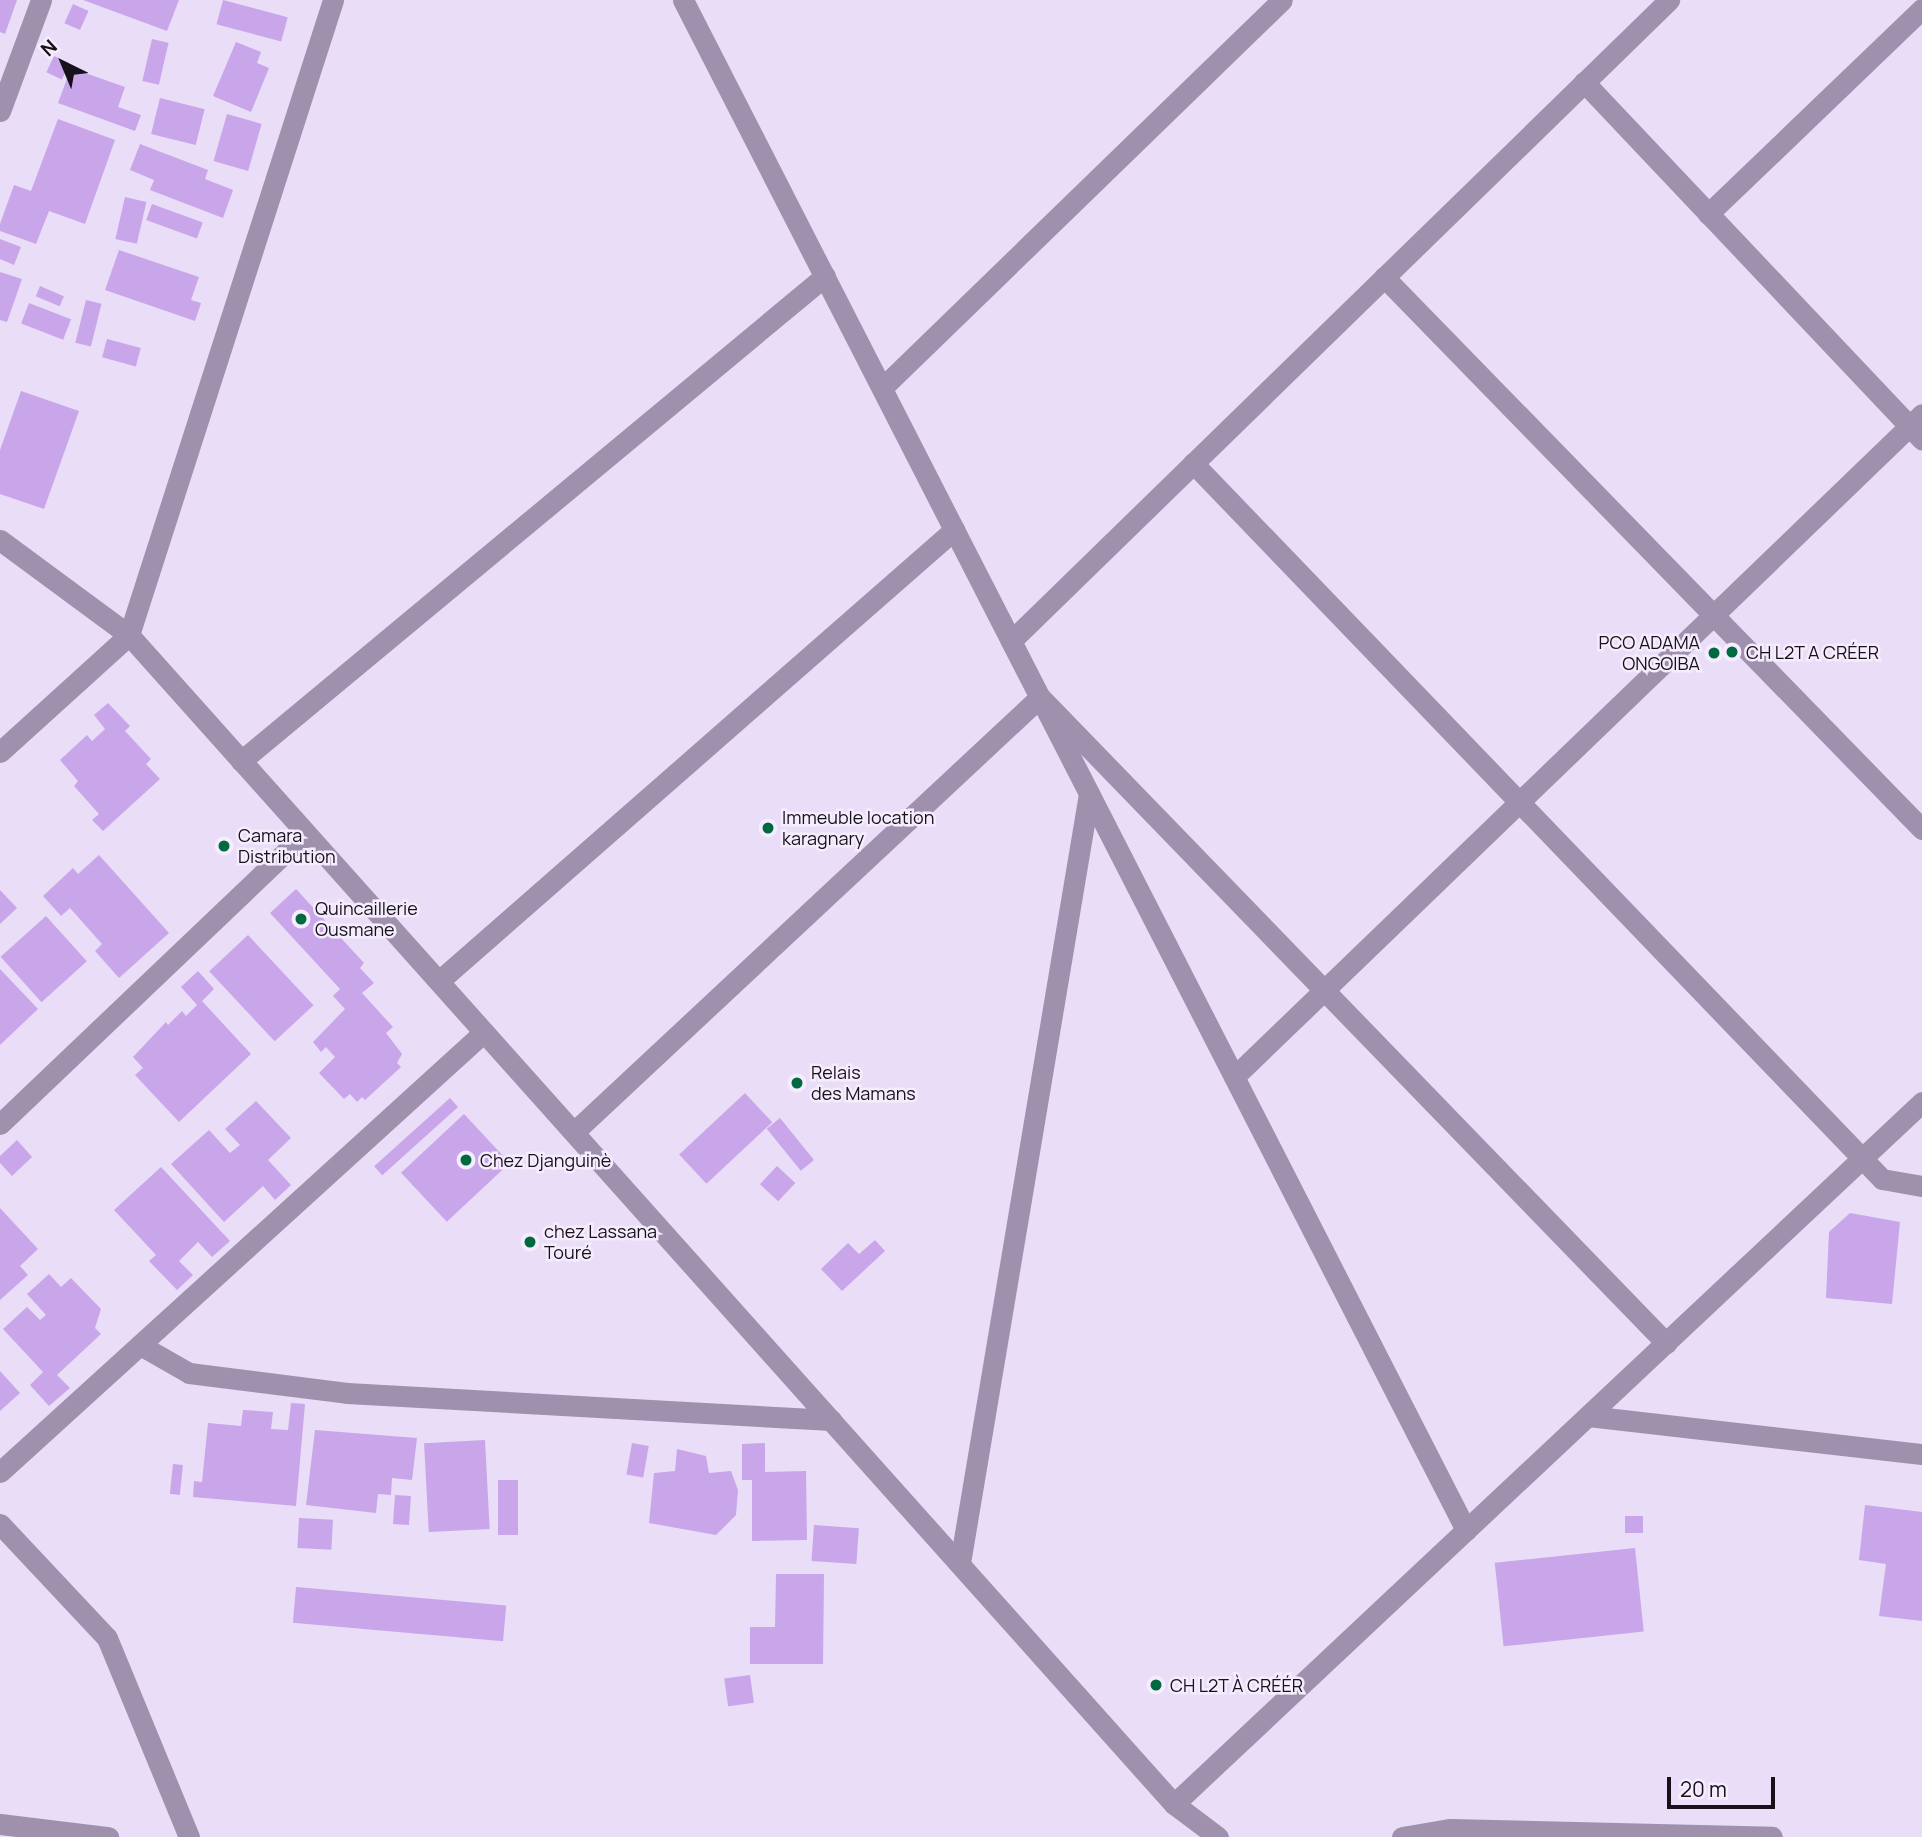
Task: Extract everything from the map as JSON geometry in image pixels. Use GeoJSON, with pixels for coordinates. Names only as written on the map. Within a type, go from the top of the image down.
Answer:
{"type":"FeatureCollection","features":[{"type":"Feature","properties":{"kind":"street"},"geometry":{"type":"LineString","coordinates":[[0,111],[41,0]]}},
{"type":"Feature","properties":{"kind":"street"},"geometry":{"type":"LineString","coordinates":[[0,752],[129,635],[333,0]]}},
{"type":"Feature","properties":{"kind":"street"},"geometry":{"type":"LineString","coordinates":[[683,0],[1466,1530]]}},
{"type":"Feature","properties":{"kind":"street"},"geometry":{"type":"LineString","coordinates":[[882,388],[1282,0]]}},
{"type":"Feature","properties":{"kind":"street"},"geometry":{"type":"LineString","coordinates":[[1011,641],[1669,0]]}},
{"type":"Feature","properties":{"kind":"street"},"geometry":{"type":"LineString","coordinates":[[1708,214],[1922,9]]}},
{"type":"Feature","properties":{"kind":"street"},"geometry":{"type":"LineString","coordinates":[[1234,1077],[1713,615],[1918,427],[1708,214],[1584,82]]}},
{"type":"Feature","properties":{"kind":"street"},"geometry":{"type":"LineString","coordinates":[[241,761],[825,276]]}},
{"type":"Feature","properties":{"kind":"street"},"geometry":{"type":"LineString","coordinates":[[1384,276],[1922,829]]}},
{"type":"Feature","properties":{"kind":"street"},"geometry":{"type":"LineString","coordinates":[[1193,463],[1882,1179],[1922,1186]]}},
{"type":"Feature","properties":{"kind":"street"},"geometry":{"type":"LineString","coordinates":[[439,981],[954,530]]}},
{"type":"Feature","properties":{"kind":"street"},"geometry":{"type":"LineString","coordinates":[[0,540],[129,635],[1174,1804],[1218,1837]]}},
{"type":"Feature","properties":{"kind":"street"},"geometry":{"type":"LineString","coordinates":[[1040,697],[1666,1343]]}},
{"type":"Feature","properties":{"kind":"street"},"geometry":{"type":"LineString","coordinates":[[574,1132],[1040,697]]}},
{"type":"Feature","properties":{"kind":"street"},"geometry":{"type":"LineString","coordinates":[[960,1563],[1090,794]]}},
{"type":"Feature","properties":{"kind":"street"},"geometry":{"type":"LineString","coordinates":[[0,1124],[306,832]]}},
{"type":"Feature","properties":{"kind":"street"},"geometry":{"type":"LineString","coordinates":[[0,1472],[484,1032]]}},
{"type":"Feature","properties":{"kind":"street"},"geometry":{"type":"LineString","coordinates":[[1174,1804],[1922,1102]]}},
{"type":"Feature","properties":{"kind":"street"},"geometry":{"type":"LineString","coordinates":[[140,1345],[189,1373],[347,1393],[831,1420]]}},
{"type":"Feature","properties":{"kind":"street"},"geometry":{"type":"LineString","coordinates":[[1588,1416],[1922,1454]]}},
{"type":"Feature","properties":{"kind":"street"},"geometry":{"type":"LineString","coordinates":[[0,1524],[107,1639],[190,1837]]}},
{"type":"Feature","properties":{"kind":"street"},"geometry":{"type":"LineString","coordinates":[[0,1824],[108,1837]]}},
{"type":"Feature","properties":{"kind":"street"},"geometry":{"type":"LineString","coordinates":[[1402,1837],[1450,1829],[1772,1837]]}},
{"type":"Feature","properties":{"kind":"building"},"geometry":{"type":"Polygon","coordinates":[[[0,0],[17,0],[5,34],[0,32],[0,0]]]}},
{"type":"Feature","properties":{"kind":"building"},"geometry":{"type":"Polygon","coordinates":[[[83,0],[179,0],[167,31],[83,0]]]}},
{"type":"Feature","properties":{"kind":"building"},"geometry":{"type":"Polygon","coordinates":[[[223,0],[288,17],[281,41],[217,24],[223,0]]]}},
{"type":"Feature","properties":{"kind":"building"},"geometry":{"type":"Polygon","coordinates":[[[73,4],[89,11],[80,30],[64,23],[73,4]]]}},
{"type":"Feature","properties":{"kind":"building"},"geometry":{"type":"Polygon","coordinates":[[[152,39],[169,43],[159,85],[142,81],[152,39]]]}},
{"type":"Feature","properties":{"kind":"building"},"geometry":{"type":"Polygon","coordinates":[[[236,42],[261,52],[257,63],[269,68],[251,112],[213,96],[236,42]]]}},
{"type":"Feature","properties":{"kind":"building"},"geometry":{"type":"Polygon","coordinates":[[[54,56],[69,63],[62,79],[46,72],[54,56]]]}},
{"type":"Feature","properties":{"kind":"building"},"geometry":{"type":"Polygon","coordinates":[[[71,68],[125,87],[118,107],[141,115],[135,131],[58,103],[71,68]]]}},
{"type":"Feature","properties":{"kind":"building"},"geometry":{"type":"Polygon","coordinates":[[[160,98],[205,109],[196,145],[151,134],[160,98]]]}},
{"type":"Feature","properties":{"kind":"building"},"geometry":{"type":"Polygon","coordinates":[[[227,114],[262,124],[248,171],[213,161],[227,114]]]}},
{"type":"Feature","properties":{"kind":"building"},"geometry":{"type":"Polygon","coordinates":[[[58,119],[115,140],[85,224],[49,211],[36,244],[0,231],[0,224],[14,185],[31,191],[58,119]]]}},
{"type":"Feature","properties":{"kind":"building"},"geometry":{"type":"Polygon","coordinates":[[[140,144],[208,170],[205,179],[233,190],[223,218],[150,190],[154,180],[130,170],[140,144]]]}},
{"type":"Feature","properties":{"kind":"building"},"geometry":{"type":"Polygon","coordinates":[[[125,197],[146,202],[137,244],[115,239],[125,197]]]}},
{"type":"Feature","properties":{"kind":"building"},"geometry":{"type":"Polygon","coordinates":[[[152,204],[203,222],[197,238],[146,220],[152,204]]]}},
{"type":"Feature","properties":{"kind":"building"},"geometry":{"type":"Polygon","coordinates":[[[0,239],[21,247],[14,265],[0,259],[0,239]]]}},
{"type":"Feature","properties":{"kind":"building"},"geometry":{"type":"Polygon","coordinates":[[[119,250],[199,277],[191,300],[201,303],[195,321],[105,290],[119,250]]]}},
{"type":"Feature","properties":{"kind":"building"},"geometry":{"type":"Polygon","coordinates":[[[0,272],[22,279],[7,322],[0,320],[0,272]]]}},
{"type":"Feature","properties":{"kind":"building"},"geometry":{"type":"Polygon","coordinates":[[[40,286],[64,296],[60,306],[36,296],[40,286]]]}},
{"type":"Feature","properties":{"kind":"building"},"geometry":{"type":"Polygon","coordinates":[[[86,300],[102,304],[91,347],[75,343],[86,300]]]}},
{"type":"Feature","properties":{"kind":"building"},"geometry":{"type":"Polygon","coordinates":[[[29,303],[71,319],[63,340],[21,324],[29,303]]]}},
{"type":"Feature","properties":{"kind":"building"},"geometry":{"type":"Polygon","coordinates":[[[107,339],[141,348],[136,366],[102,357],[107,339]]]}},
{"type":"Feature","properties":{"kind":"building"},"geometry":{"type":"Polygon","coordinates":[[[21,391],[79,411],[44,509],[0,494],[0,450],[21,391]]]}},
{"type":"Feature","properties":{"kind":"building"},"geometry":{"type":"Polygon","coordinates":[[[108,703],[130,726],[125,731],[151,759],[146,764],[160,779],[103,831],[92,820],[99,814],[74,786],[78,781],[60,760],[87,735],[92,741],[105,729],[94,715],[108,703]]]}},
{"type":"Feature","properties":{"kind":"building"},"geometry":{"type":"Polygon","coordinates":[[[99,855],[169,933],[119,978],[95,951],[102,944],[70,908],[61,916],[43,896],[73,868],[78,874],[99,855]]]}},
{"type":"Feature","properties":{"kind":"building"},"geometry":{"type":"Polygon","coordinates":[[[296,889],[364,963],[360,968],[374,983],[362,993],[393,1027],[386,1033],[402,1054],[397,1063],[401,1067],[365,1100],[362,1097],[357,1102],[350,1094],[344,1099],[319,1073],[335,1057],[326,1047],[321,1052],[313,1042],[345,1009],[333,996],[340,989],[270,913],[296,889]]]}},
{"type":"Feature","properties":{"kind":"building"},"geometry":{"type":"Polygon","coordinates":[[[0,890],[17,908],[0,924],[0,890]]]}},
{"type":"Feature","properties":{"kind":"building"},"geometry":{"type":"Polygon","coordinates":[[[46,916],[87,961],[41,1002],[1,957],[46,916]]]}},
{"type":"Feature","properties":{"kind":"building"},"geometry":{"type":"Polygon","coordinates":[[[248,935],[313,1005],[275,1041],[209,971],[248,935]]]}},
{"type":"Feature","properties":{"kind":"building"},"geometry":{"type":"Polygon","coordinates":[[[0,969],[38,1009],[0,1045],[0,969]]]}},
{"type":"Feature","properties":{"kind":"building"},"geometry":{"type":"Polygon","coordinates":[[[198,971],[214,989],[202,1001],[251,1054],[179,1122],[135,1075],[143,1068],[133,1057],[166,1022],[168,1025],[182,1011],[186,1016],[197,1005],[181,987],[198,971]]]}},
{"type":"Feature","properties":{"kind":"building"},"geometry":{"type":"Polygon","coordinates":[[[745,1093],[772,1122],[706,1184],[679,1154],[745,1093]]]}},
{"type":"Feature","properties":{"kind":"building"},"geometry":{"type":"Polygon","coordinates":[[[450,1098],[458,1107],[382,1175],[374,1166],[450,1098]]]}},
{"type":"Feature","properties":{"kind":"building"},"geometry":{"type":"Polygon","coordinates":[[[256,1101],[291,1138],[268,1160],[291,1185],[275,1200],[263,1186],[224,1222],[171,1164],[209,1130],[230,1153],[240,1145],[225,1129],[256,1101]]]}},
{"type":"Feature","properties":{"kind":"building"},"geometry":{"type":"Polygon","coordinates":[[[464,1114],[510,1163],[447,1222],[401,1173],[464,1114]]]}},
{"type":"Feature","properties":{"kind":"building"},"geometry":{"type":"Polygon","coordinates":[[[780,1118],[814,1160],[801,1171],[767,1129],[780,1118]]]}},
{"type":"Feature","properties":{"kind":"building"},"geometry":{"type":"Polygon","coordinates":[[[17,1140],[32,1157],[12,1176],[0,1163],[0,1156],[17,1140]]]}},
{"type":"Feature","properties":{"kind":"building"},"geometry":{"type":"Polygon","coordinates":[[[777,1166],[795,1183],[778,1201],[760,1184],[777,1166]]]}},
{"type":"Feature","properties":{"kind":"building"},"geometry":{"type":"Polygon","coordinates":[[[161,1167],[230,1241],[212,1257],[198,1242],[179,1261],[193,1275],[177,1290],[149,1261],[156,1255],[114,1210],[161,1167]]]}},
{"type":"Feature","properties":{"kind":"building"},"geometry":{"type":"Polygon","coordinates":[[[0,1208],[38,1249],[20,1266],[28,1275],[0,1300],[0,1208]]]}},
{"type":"Feature","properties":{"kind":"building"},"geometry":{"type":"Polygon","coordinates":[[[1850,1213],[1900,1222],[1892,1304],[1826,1298],[1829,1232],[1850,1213]]]}},
{"type":"Feature","properties":{"kind":"building"},"geometry":{"type":"Polygon","coordinates":[[[875,1240],[885,1251],[842,1291],[821,1269],[848,1243],[859,1254],[875,1240]]]}},
{"type":"Feature","properties":{"kind":"building"},"geometry":{"type":"Polygon","coordinates":[[[49,1274],[61,1287],[71,1278],[101,1309],[95,1328],[101,1334],[57,1375],[70,1388],[49,1406],[30,1385],[43,1372],[3,1329],[27,1307],[40,1320],[46,1315],[27,1294],[49,1274]]]}},
{"type":"Feature","properties":{"kind":"building"},"geometry":{"type":"Polygon","coordinates":[[[0,1371],[20,1393],[0,1411],[0,1371]]]}},
{"type":"Feature","properties":{"kind":"building"},"geometry":{"type":"Polygon","coordinates":[[[291,1403],[305,1404],[296,1506],[193,1497],[194,1481],[202,1482],[208,1423],[241,1426],[243,1410],[273,1412],[271,1429],[288,1430],[291,1403]]]}},
{"type":"Feature","properties":{"kind":"building"},"geometry":{"type":"Polygon","coordinates":[[[315,1430],[417,1438],[412,1480],[392,1478],[391,1495],[378,1494],[376,1513],[306,1505],[315,1430]]]}},
{"type":"Feature","properties":{"kind":"building"},"geometry":{"type":"Polygon","coordinates":[[[485,1440],[490,1529],[429,1532],[424,1443],[485,1440]]]}},
{"type":"Feature","properties":{"kind":"building"},"geometry":{"type":"Polygon","coordinates":[[[632,1443],[649,1446],[643,1477],[626,1475],[632,1443]]]}},
{"type":"Feature","properties":{"kind":"building"},"geometry":{"type":"Polygon","coordinates":[[[765,1443],[765,1472],[806,1471],[807,1540],[752,1541],[752,1480],[742,1480],[742,1444],[765,1443]]]}},
{"type":"Feature","properties":{"kind":"building"},"geometry":{"type":"Polygon","coordinates":[[[677,1449],[706,1456],[709,1473],[731,1471],[738,1490],[736,1515],[716,1535],[649,1523],[654,1473],[675,1471],[677,1449]]]}},
{"type":"Feature","properties":{"kind":"building"},"geometry":{"type":"Polygon","coordinates":[[[173,1464],[183,1465],[180,1495],[170,1494],[173,1464]]]}},
{"type":"Feature","properties":{"kind":"building"},"geometry":{"type":"Polygon","coordinates":[[[498,1480],[518,1480],[518,1535],[498,1535],[498,1480]]]}},
{"type":"Feature","properties":{"kind":"building"},"geometry":{"type":"Polygon","coordinates":[[[395,1495],[411,1496],[409,1525],[393,1524],[395,1495]]]}},
{"type":"Feature","properties":{"kind":"building"},"geometry":{"type":"Polygon","coordinates":[[[1865,1505],[1922,1512],[1922,1621],[1879,1616],[1886,1564],[1859,1560],[1865,1505]]]}},
{"type":"Feature","properties":{"kind":"building"},"geometry":{"type":"Polygon","coordinates":[[[1625,1516],[1643,1516],[1643,1533],[1625,1533],[1625,1516]]]}},
{"type":"Feature","properties":{"kind":"building"},"geometry":{"type":"Polygon","coordinates":[[[299,1518],[333,1520],[331,1550],[297,1548],[299,1518]]]}},
{"type":"Feature","properties":{"kind":"building"},"geometry":{"type":"Polygon","coordinates":[[[814,1525],[859,1528],[856,1564],[811,1561],[814,1525]]]}},
{"type":"Feature","properties":{"kind":"building"},"geometry":{"type":"Polygon","coordinates":[[[1635,1548],[1644,1632],[1504,1646],[1495,1563],[1635,1548]]]}},
{"type":"Feature","properties":{"kind":"building"},"geometry":{"type":"Polygon","coordinates":[[[776,1574],[824,1574],[823,1664],[750,1664],[750,1627],[775,1627],[776,1574]]]}},
{"type":"Feature","properties":{"kind":"building"},"geometry":{"type":"Polygon","coordinates":[[[296,1587],[506,1605],[503,1641],[293,1623],[296,1587]]]}},
{"type":"Feature","properties":{"kind":"building"},"geometry":{"type":"Polygon","coordinates":[[[750,1675],[754,1703],[728,1706],[724,1679],[750,1675]]]}},
{"type":"Feature","properties":{"kind":"place","name":"CH L2T A CRÉER"},"geometry":{"type":"Point","coordinates":[1732,652]}},
{"type":"Feature","properties":{"kind":"place","name":"PCO ADAMA ONGOIBA"},"geometry":{"type":"Point","coordinates":[1714,653]}},
{"type":"Feature","properties":{"kind":"place","name":"Immeuble location karagnary"},"geometry":{"type":"Point","coordinates":[768,828]}},
{"type":"Feature","properties":{"kind":"place","name":"Camara Distribution"},"geometry":{"type":"Point","coordinates":[224,846]}},
{"type":"Feature","properties":{"kind":"place","name":"Quincaillerie Ousmane"},"geometry":{"type":"Point","coordinates":[301,919]}},
{"type":"Feature","properties":{"kind":"place","name":"Relais des Mamans"},"geometry":{"type":"Point","coordinates":[797,1083]}},
{"type":"Feature","properties":{"kind":"place","name":"Chez Djanguinè"},"geometry":{"type":"Point","coordinates":[466,1160]}},
{"type":"Feature","properties":{"kind":"place","name":"chez Lassana Touré"},"geometry":{"type":"Point","coordinates":[530,1242]}},
{"type":"Feature","properties":{"kind":"place","name":"CH L2T À CRÉÉR"},"geometry":{"type":"Point","coordinates":[1156,1685]}}]}
